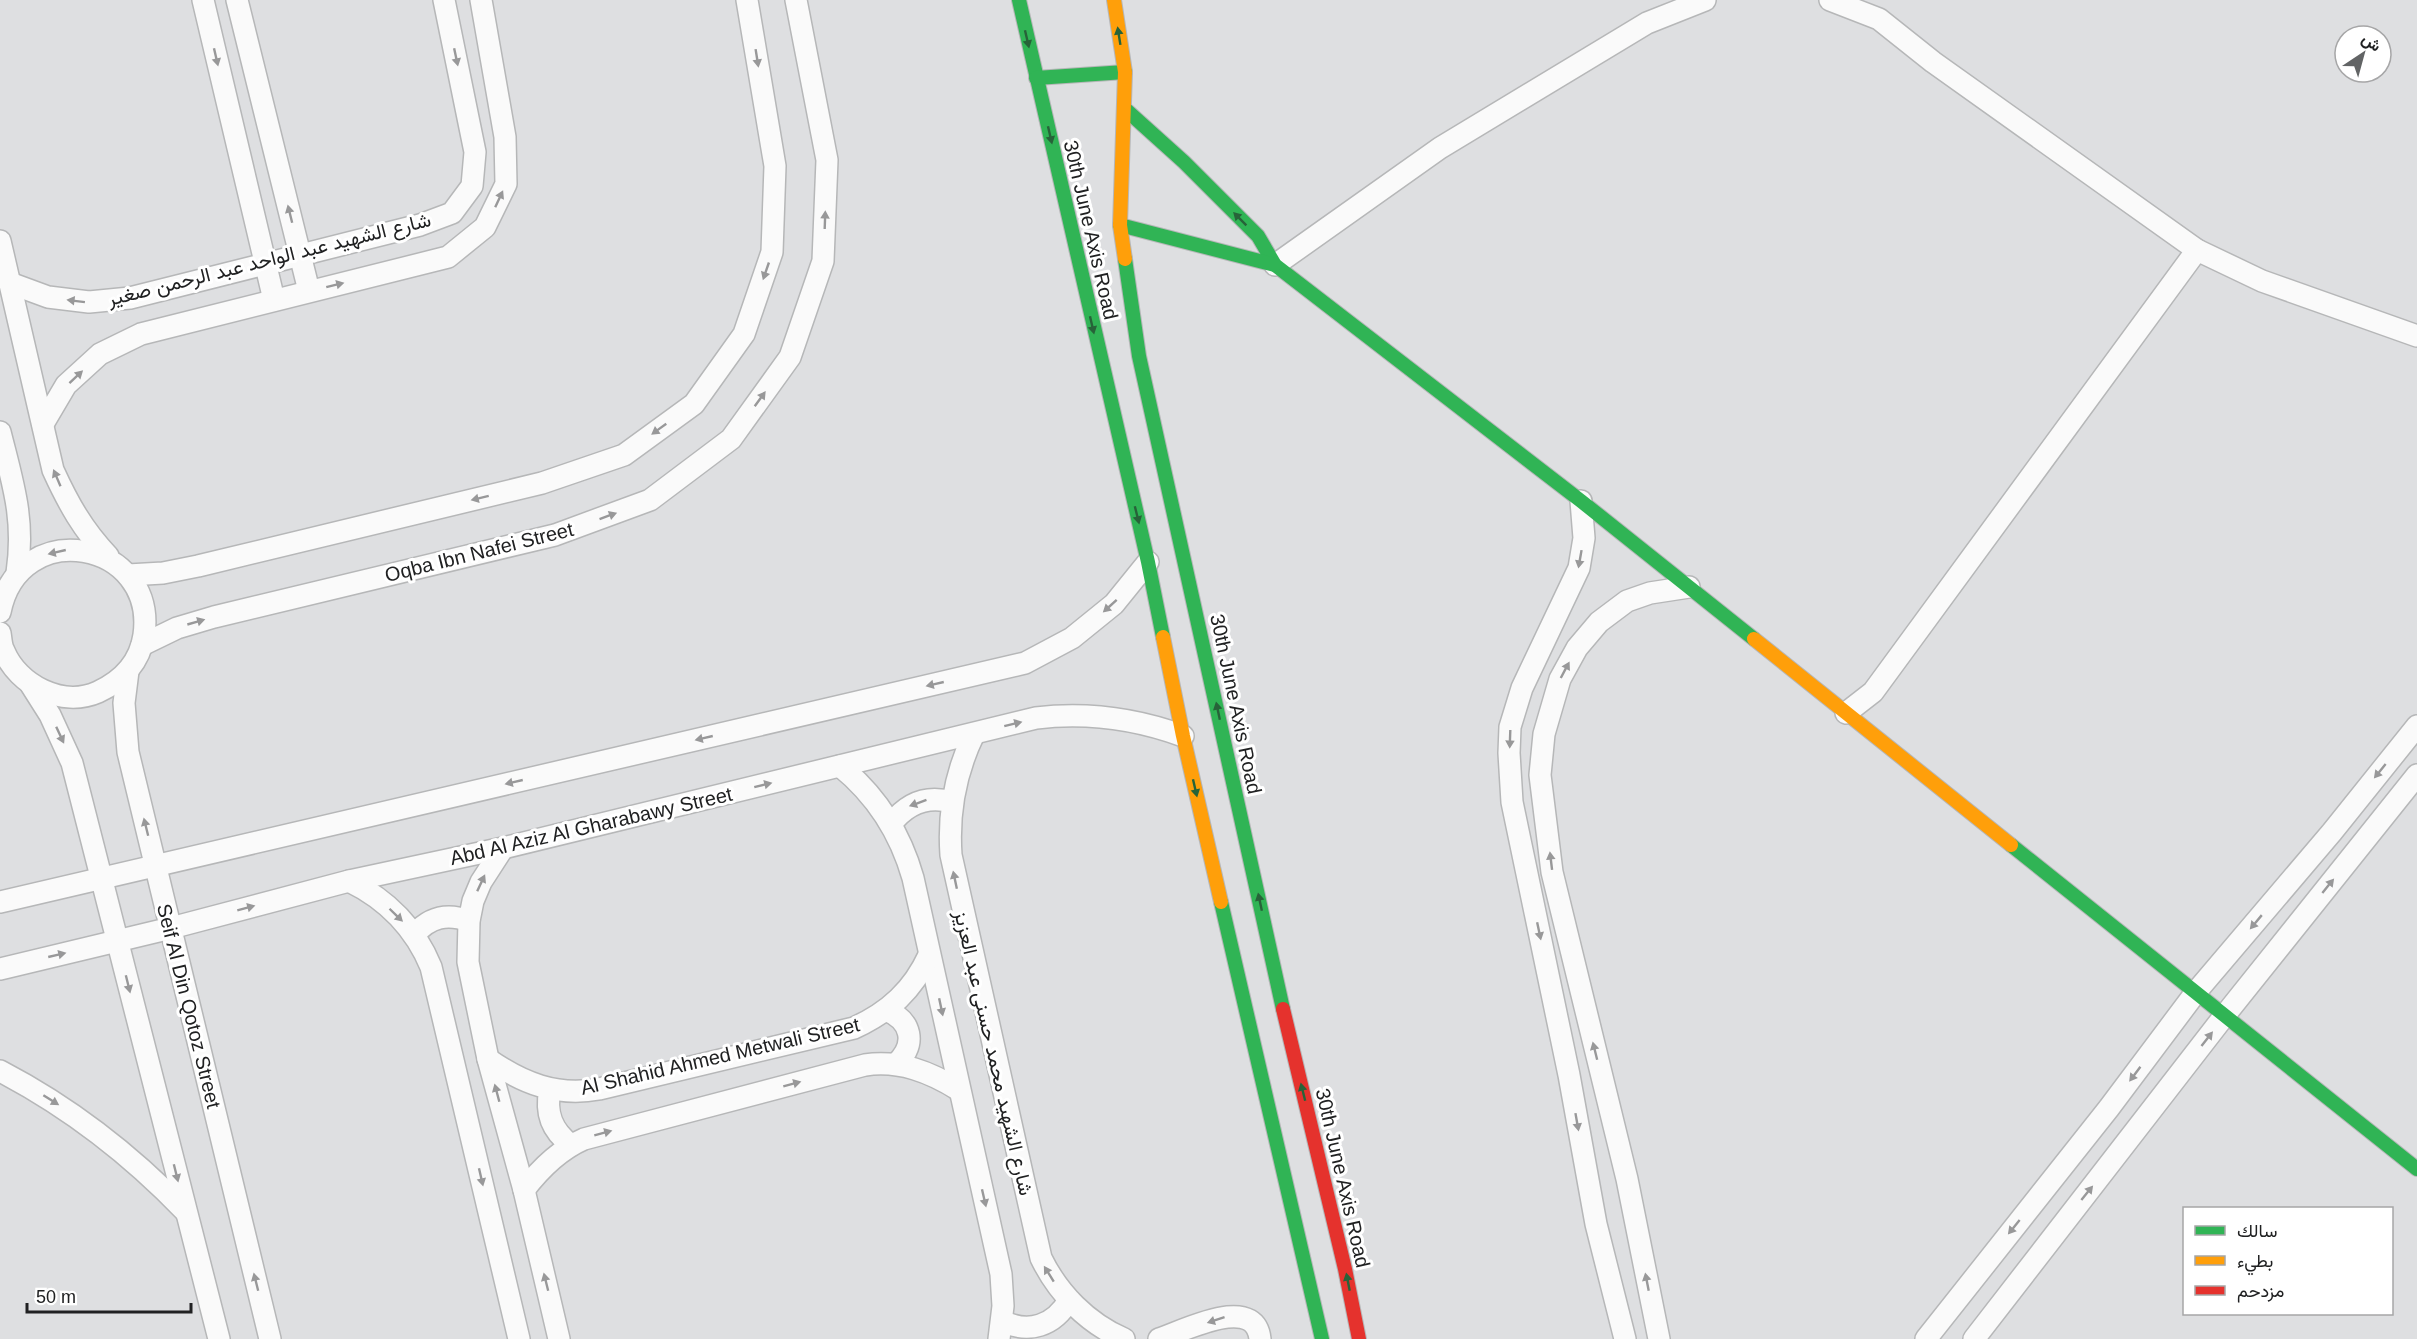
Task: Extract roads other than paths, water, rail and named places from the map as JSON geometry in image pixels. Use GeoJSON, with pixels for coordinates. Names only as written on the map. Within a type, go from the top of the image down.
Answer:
{"type":"FeatureCollection","features":[{"type":"Feature","properties":{"kind":"street"},"geometry":{"type":"LineString","coordinates":[[203,0],[274,300]]}},
{"type":"Feature","properties":{"kind":"street"},"geometry":{"type":"LineString","coordinates":[[237,0],[309,291]]}},
{"type":"Feature","properties":{"kind":"street","name":"شارع الشهيد عبد الواحد عبد الرحمن صغير"},"geometry":{"type":"LineString","coordinates":[[9,283],[48,297],[89,302],[130,297],[420,225],[452,213],[472,186],[475,152],[444,0]]}},
{"type":"Feature","properties":{"kind":"street","name":"شارع الشهيد عبد الواحد عبد الرحمن صغير"},"geometry":{"type":"LineString","coordinates":[[43,424],[66,385],[100,354],[141,334],[448,257],[485,227],[506,184],[505,137],[481,0]]}},
{"type":"Feature","properties":{"kind":"street"},"geometry":{"type":"LineString","coordinates":[[17,573],[38,558],[62,550],[88,551],[120,568],[163,573],[542,483],[624,455],[693,404],[744,334],[772,252],[775,166],[747,0]]}},
{"type":"Feature","properties":{"kind":"street","name":"Oqba Ibn Nafei Street"},"geometry":{"type":"LineString","coordinates":[[142,645],[177,628],[214,617],[555,536],[650,500],[731,439],[790,357],[823,261],[827,160],[796,0]]}},
{"type":"Feature","properties":{"kind":"street","name":"30th June Axis Road"},"geometry":{"type":"LineString","coordinates":[[1018,0],[1149,562],[1183,736],[1322,1339]]}},
{"type":"Feature","properties":{"kind":"street","name":"30th June Axis Road"},"geometry":{"type":"LineString","coordinates":[[1114,0],[1125,72],[1120,225],[1139,356],[1288,1031],[1346,1269],[1359,1339]]}},
{"type":"Feature","properties":{"kind":"street"},"geometry":{"type":"LineString","coordinates":[[1120,225],[1156,231],[1215,250],[1275,265],[1450,142],[1647,23],[1705,0]]}},
{"type":"Feature","properties":{"kind":"street"},"geometry":{"type":"LineString","coordinates":[[1830,0],[1879,19],[1933,62],[2197,250],[2262,281],[2417,336]]}},
{"type":"Feature","properties":{"kind":"street"},"geometry":{"type":"LineString","coordinates":[[1036,78],[1125,72]]}},
{"type":"Feature","properties":{"kind":"street"},"geometry":{"type":"LineString","coordinates":[[1124,108],[1184,162],[1258,236],[1275,265],[1581,501],[2417,1169]]}},
{"type":"Feature","properties":{"kind":"street"},"geometry":{"type":"LineString","coordinates":[[0,242],[53,470],[68,503],[87,534],[120,568],[141,596],[146,620],[137,659],[128,671],[112,685],[93,694],[72,697],[50,694],[17,678]]}},
{"type":"Feature","properties":{"kind":"street"},"geometry":{"type":"LineString","coordinates":[[1846,712],[1873,692],[2197,250]]}},
{"type":"Feature","properties":{"kind":"street"},"geometry":{"type":"LineString","coordinates":[[0,432],[20,517],[21,545],[17,573],[1,601]]}},
{"type":"Feature","properties":{"kind":"street"},"geometry":{"type":"LineString","coordinates":[[1581,501],[1584,538],[1579,568],[1522,688],[1510,727],[1509,753],[1514,814],[1569,1076],[1596,1224],[1625,1339]]}},
{"type":"Feature","properties":{"kind":"street"},"geometry":{"type":"LineString","coordinates":[[0,902],[1024,663],[1072,638],[1114,604],[1149,562]]}},
{"type":"Feature","properties":{"kind":"street"},"geometry":{"type":"LineString","coordinates":[[1659,1339],[1628,1179],[1552,872],[1540,775],[1544,734],[1560,679],[1577,648],[1599,622],[1627,601],[1650,593],[1689,587]]}},
{"type":"Feature","properties":{"kind":"street"},"geometry":{"type":"LineString","coordinates":[[0,633],[3,650],[17,678],[50,715],[72,763],[219,1339]]}},
{"type":"Feature","properties":{"kind":"street","name":"Seif Al Din Qotoz Street"},"geometry":{"type":"LineString","coordinates":[[128,671],[124,703],[125,736],[270,1339]]}},
{"type":"Feature","properties":{"kind":"street","name":"Abd Al Aziz Al Gharabawy Street"},"geometry":{"type":"LineString","coordinates":[[0,969],[171,928],[349,881],[503,848],[1036,718],[1078,715],[1111,717],[1143,722],[1183,736]]}},
{"type":"Feature","properties":{"kind":"street"},"geometry":{"type":"LineString","coordinates":[[1926,1339],[2109,1108],[2196,992],[2332,832],[2417,726]]}},
{"type":"Feature","properties":{"kind":"street","name":"شارع الشهيد محمد حسنى عبد العزيز"},"geometry":{"type":"LineString","coordinates":[[974,734],[960,767],[952,802],[950,837],[953,872],[1041,1258],[1048,1274],[1069,1300],[1087,1317],[1124,1339]]}},
{"type":"Feature","properties":{"kind":"street","name":"شارع الشهيد محمد حسنى عبد العزيز"},"geometry":{"type":"LineString","coordinates":[[840,766],[869,792],[891,824],[908,859],[1001,1274],[1004,1306],[1000,1330]]}},
{"type":"Feature","properties":{"kind":"street"},"geometry":{"type":"LineString","coordinates":[[1977,1338],[2225,1015],[2417,775]]}},
{"type":"Feature","properties":{"kind":"street"},"geometry":{"type":"LineString","coordinates":[[891,824],[907,807],[918,801],[941,799],[952,802]]}},
{"type":"Feature","properties":{"kind":"street"},"geometry":{"type":"LineString","coordinates":[[503,848],[481,882],[469,921],[468,962],[488,1059],[524,1190],[560,1339]]}},
{"type":"Feature","properties":{"kind":"street"},"geometry":{"type":"LineString","coordinates":[[349,881],[367,890],[383,903],[415,934],[423,948],[435,982],[519,1339]]}},
{"type":"Feature","properties":{"kind":"street"},"geometry":{"type":"LineString","coordinates":[[415,934],[430,921],[439,917],[459,917],[469,921]]}},
{"type":"Feature","properties":{"kind":"street","name":"Al Shahid Ahmed Metwali Street"},"geometry":{"type":"LineString","coordinates":[[488,1059],[517,1078],[550,1090],[582,1092],[610,1086],[854,1028],[886,1010],[912,986],[929,955]]}},
{"type":"Feature","properties":{"kind":"street"},"geometry":{"type":"LineString","coordinates":[[886,1010],[895,1013],[908,1028],[908,1048],[896,1064]]}},
{"type":"Feature","properties":{"kind":"street"},"geometry":{"type":"LineString","coordinates":[[524,1190],[545,1165],[571,1145],[599,1134],[865,1065],[896,1064],[930,1074],[959,1090]]}},
{"type":"Feature","properties":{"kind":"street"},"geometry":{"type":"LineString","coordinates":[[0,1071],[73,1113],[114,1144],[152,1177],[187,1213]]}},
{"type":"Feature","properties":{"kind":"street"},"geometry":{"type":"LineString","coordinates":[[550,1090],[548,1100],[550,1121],[555,1131],[571,1145]]}},
{"type":"Feature","properties":{"kind":"street"},"geometry":{"type":"LineString","coordinates":[[1000,1330],[1013,1326],[1035,1327],[1056,1318],[1069,1300]]}},
{"type":"Feature","properties":{"kind":"street"},"geometry":{"type":"LineString","coordinates":[[1159,1339],[1219,1318],[1239,1315],[1252,1322],[1260,1339]]}}]}
